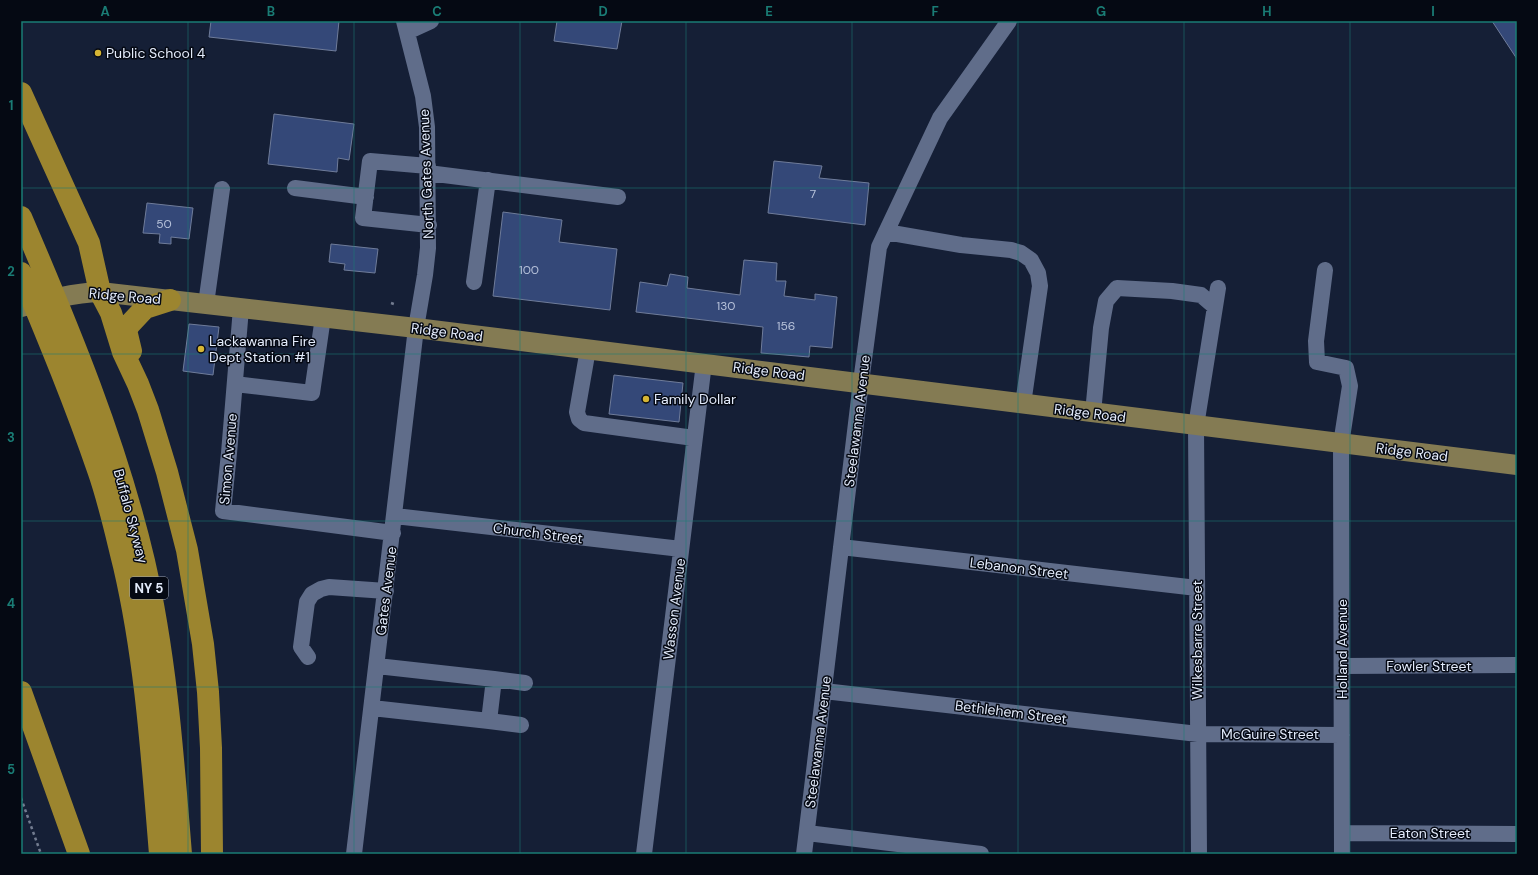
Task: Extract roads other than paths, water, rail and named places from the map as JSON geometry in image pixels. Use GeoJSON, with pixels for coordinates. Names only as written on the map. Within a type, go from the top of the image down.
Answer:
{"type":"FeatureCollection","features":[{"type":"Feature","properties":{"kind":"highway"},"geometry":{"type":"LineString","coordinates":[[21,93],[89,243],[100,292],[111,313],[123,352],[148,410],[167,472],[187,550],[203,644],[208,700],[211,748],[212,854]]}},
{"type":"Feature","properties":{"kind":"highway","name":"Buffalo Skyway"},"geometry":{"type":"LineString","coordinates":[[21,217],[70,332],[91,389],[119,470],[144,561],[161,654],[168,706],[181,854]]}},
{"type":"Feature","properties":{"kind":"highway","name":"Buffalo Skyway"},"geometry":{"type":"LineString","coordinates":[[21,273],[67,385],[98,472],[124,568],[135,621],[150,727],[160,854]]}},
{"type":"Feature","properties":{"kind":"highway"},"geometry":{"type":"LineString","coordinates":[[138,384],[126,330],[133,320],[145,308],[170,300]]}},
{"type":"Feature","properties":{"kind":"highway"},"geometry":{"type":"LineString","coordinates":[[21,692],[79,854]]}},
{"type":"Feature","properties":{"kind":"main road","name":"Ridge Road"},"geometry":{"type":"LineString","coordinates":[[21,307],[62,296],[86,292],[100,292],[323,317],[861,382],[1093,413],[1517,465]]}},
{"type":"Feature","properties":{"kind":"street"},"geometry":{"type":"LineString","coordinates":[[404,24],[431,21]]}},
{"type":"Feature","properties":{"kind":"street","name":"Steelawanna Avenue"},"geometry":{"type":"LineString","coordinates":[[804,854],[861,382],[879,247],[940,118],[1009,21]]}},
{"type":"Feature","properties":{"kind":"street","name":"North Gates Avenue"},"geometry":{"type":"LineString","coordinates":[[404,24],[423,96],[427,127],[429,225],[425,275],[416,328]]}},
{"type":"Feature","properties":{"kind":"street"},"geometry":{"type":"LineString","coordinates":[[429,225],[363,218],[370,161],[488,180],[618,197]]}},
{"type":"Feature","properties":{"kind":"street"},"geometry":{"type":"LineString","coordinates":[[474,282],[488,180]]}},
{"type":"Feature","properties":{"kind":"street"},"geometry":{"type":"LineString","coordinates":[[295,188],[366,197]]}},
{"type":"Feature","properties":{"kind":"street"},"geometry":{"type":"LineString","coordinates":[[206,304],[222,189]]}},
{"type":"Feature","properties":{"kind":"street"},"geometry":{"type":"LineString","coordinates":[[886,232],[961,245],[1011,250],[1021,253],[1031,260],[1038,273],[1040,286],[1023,404]]}},
{"type":"Feature","properties":{"kind":"street","name":"Holland Avenue"},"geometry":{"type":"LineString","coordinates":[[1325,270],[1316,341],[1317,362],[1346,368],[1350,386],[1341,444],[1342,854]]}},
{"type":"Feature","properties":{"kind":"street"},"geometry":{"type":"LineString","coordinates":[[1093,413],[1101,328],[1106,301],[1117,288],[1172,291],[1202,295],[1215,307]]}},
{"type":"Feature","properties":{"kind":"street","name":"Wilkesbarre Street"},"geometry":{"type":"LineString","coordinates":[[1199,854],[1196,426],[1218,288]]}},
{"type":"Feature","properties":{"kind":"street","name":"Simon Avenue"},"geometry":{"type":"LineString","coordinates":[[241,308],[223,511],[393,533]]}},
{"type":"Feature","properties":{"kind":"street"},"geometry":{"type":"LineString","coordinates":[[235,384],[312,394],[323,317]]}},
{"type":"Feature","properties":{"kind":"street","name":"Gates Avenue"},"geometry":{"type":"LineString","coordinates":[[354,854],[416,328]]}},
{"type":"Feature","properties":{"kind":"street"},"geometry":{"type":"LineString","coordinates":[[588,349],[577,412],[579,419],[584,424],[694,438]]}},
{"type":"Feature","properties":{"kind":"street","name":"Wasson Avenue"},"geometry":{"type":"LineString","coordinates":[[644,854],[704,363]]}},
{"type":"Feature","properties":{"kind":"street","name":"Church Street"},"geometry":{"type":"LineString","coordinates":[[395,516],[681,549]]}},
{"type":"Feature","properties":{"kind":"street","name":"Lebanon Street"},"geometry":{"type":"LineString","coordinates":[[841,547],[1197,588]]}},
{"type":"Feature","properties":{"kind":"street"},"geometry":{"type":"LineString","coordinates":[[308,657],[301,647],[307,602],[312,594],[321,589],[330,587],[386,591]]}},
{"type":"Feature","properties":{"kind":"street","name":"Fowler Street"},"geometry":{"type":"LineString","coordinates":[[1342,666],[1517,665]]}},
{"type":"Feature","properties":{"kind":"street"},"geometry":{"type":"LineString","coordinates":[[377,666],[525,683]]}},
{"type":"Feature","properties":{"kind":"street"},"geometry":{"type":"LineString","coordinates":[[489,721],[494,679]]}},
{"type":"Feature","properties":{"kind":"street","name":"Bethlehem Street"},"geometry":{"type":"LineString","coordinates":[[824,691],[1198,734]]}},
{"type":"Feature","properties":{"kind":"street"},"geometry":{"type":"LineString","coordinates":[[372,708],[521,725]]}},
{"type":"Feature","properties":{"kind":"street","name":"McGuire Street"},"geometry":{"type":"LineString","coordinates":[[1198,734],[1342,735]]}},
{"type":"Feature","properties":{"kind":"street"},"geometry":{"type":"LineString","coordinates":[[807,833],[981,854]]}},
{"type":"Feature","properties":{"kind":"street","name":"Eaton Street"},"geometry":{"type":"LineString","coordinates":[[1342,833],[1517,834]]}},
{"type":"Feature","properties":{"kind":"place","name":"Public School 4"},"geometry":{"type":"Point","coordinates":[98,53]}},
{"type":"Feature","properties":{"kind":"place","name":"Lackawanna Fire Dept Station #1"},"geometry":{"type":"Point","coordinates":[201,349]}},
{"type":"Feature","properties":{"kind":"place","name":"Family Dollar"},"geometry":{"type":"Point","coordinates":[646,399]}}]}
